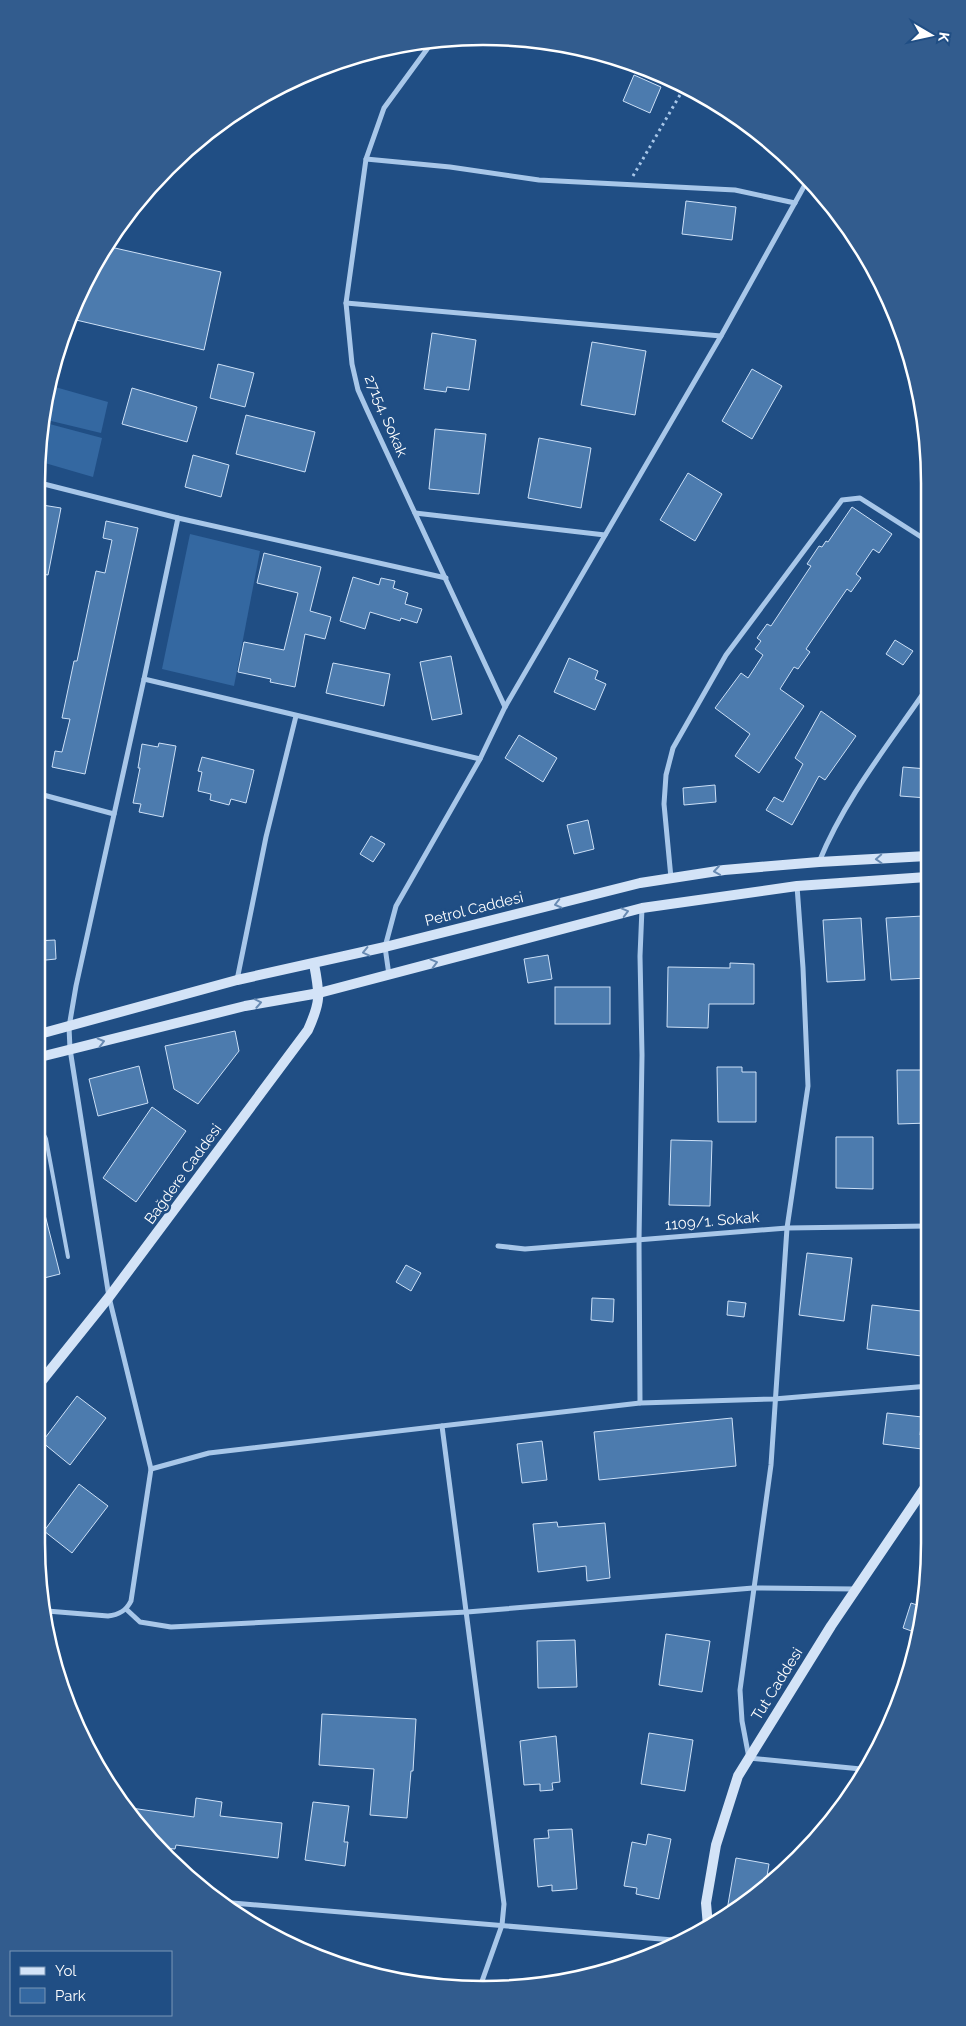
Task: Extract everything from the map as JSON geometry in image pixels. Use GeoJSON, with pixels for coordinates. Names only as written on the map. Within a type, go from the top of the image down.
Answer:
{"type":"FeatureCollection","features":[{"type":"Feature","properties":{"kind":"main road","name":"Petrol Caddesi"},"geometry":{"type":"LineString","coordinates":[[45,1033],[237,980],[385,948],[640,883],[724,870],[921,856]]}},
{"type":"Feature","properties":{"kind":"main road"},"geometry":{"type":"LineString","coordinates":[[45,1056],[245,1006],[320,993],[642,908],[797,886],[921,877]]}},
{"type":"Feature","properties":{"kind":"main road","name":"Bağdere Caddesi"},"geometry":{"type":"LineString","coordinates":[[45,1377],[109,1297],[308,1030],[316,1011],[320,993],[314,964]]}},
{"type":"Feature","properties":{"kind":"main road","name":"Tut Caddesi"},"geometry":{"type":"LineString","coordinates":[[707,1919],[706,1903],[716,1845],[738,1776],[856,1589],[921,1493]]}},
{"type":"Feature","properties":{"kind":"street","name":"27154. Sokak"},"geometry":{"type":"LineString","coordinates":[[426,49],[384,108],[366,159],[346,303],[352,364],[358,390],[505,707]]}},
{"type":"Feature","properties":{"kind":"street"},"geometry":{"type":"LineString","coordinates":[[366,159],[450,167],[540,180],[735,190],[795,203]]}},
{"type":"Feature","properties":{"kind":"street"},"geometry":{"type":"LineString","coordinates":[[389,975],[385,948],[396,906],[480,759],[505,707],[722,336],[804,186]]}},
{"type":"Feature","properties":{"kind":"street"},"geometry":{"type":"LineString","coordinates":[[346,303],[722,336]]}},
{"type":"Feature","properties":{"kind":"street"},"geometry":{"type":"LineString","coordinates":[[45,484],[178,518],[446,578]]}},
{"type":"Feature","properties":{"kind":"street"},"geometry":{"type":"LineString","coordinates":[[670,878],[664,804],[666,775],[673,748],[726,655],[842,500],[860,498],[921,537]]}},
{"type":"Feature","properties":{"kind":"street"},"geometry":{"type":"LineString","coordinates":[[415,513],[605,535]]}},
{"type":"Feature","properties":{"kind":"street"},"geometry":{"type":"LineString","coordinates":[[51,1611],[108,1616],[118,1614],[126,1609],[131,1601],[151,1469],[109,1297],[70,1049],[70,1027],[76,986],[178,518]]}},
{"type":"Feature","properties":{"kind":"street"},"geometry":{"type":"LineString","coordinates":[[144,679],[480,759]]}},
{"type":"Feature","properties":{"kind":"street"},"geometry":{"type":"LineString","coordinates":[[819,862],[827,842],[862,782],[921,697]]}},
{"type":"Feature","properties":{"kind":"street"},"geometry":{"type":"LineString","coordinates":[[237,980],[266,837],[296,716]]}},
{"type":"Feature","properties":{"kind":"street"},"geometry":{"type":"LineString","coordinates":[[45,795],[114,814]]}},
{"type":"Feature","properties":{"kind":"street"},"geometry":{"type":"LineString","coordinates":[[797,886],[808,1086],[787,1228],[774,1398],[771,1465],[740,1690],[742,1721],[749,1758],[858,1769]]}},
{"type":"Feature","properties":{"kind":"street"},"geometry":{"type":"LineString","coordinates":[[640,1403],[639,1240],[642,1055],[640,956],[642,908]]}},
{"type":"Feature","properties":{"kind":"street","name":"1109/1. Sokak"},"geometry":{"type":"LineString","coordinates":[[498,1246],[524,1250],[787,1228],[921,1226]]}},
{"type":"Feature","properties":{"kind":"street"},"geometry":{"type":"LineString","coordinates":[[151,1469],[209,1453],[640,1403],[774,1398],[921,1387]]}},
{"type":"Feature","properties":{"kind":"street"},"geometry":{"type":"LineString","coordinates":[[442,1426],[504,1904],[502,1925],[482,1981]]}},
{"type":"Feature","properties":{"kind":"street"},"geometry":{"type":"LineString","coordinates":[[126,1609],[140,1622],[171,1627],[467,1612],[753,1588],[856,1589]]}},
{"type":"Feature","properties":{"kind":"street"},"geometry":{"type":"LineString","coordinates":[[235,1903],[669,1940]]}},
{"type":"Feature","properties":{"kind":"lane"},"geometry":{"type":"LineString","coordinates":[[45,1137],[68,1257]]}},
{"type":"Feature","properties":{"kind":"path"},"geometry":{"type":"LineString","coordinates":[[627,185],[681,92]]}},
{"type":"Feature","properties":{"kind":"green space"},"geometry":{"type":"Polygon","coordinates":[[[56,387],[108,402],[101,433],[50,421],[56,387]]]}},
{"type":"Feature","properties":{"kind":"green space"},"geometry":{"type":"Polygon","coordinates":[[[49,424],[102,438],[93,477],[46,463],[49,424]]]}},
{"type":"Feature","properties":{"kind":"green space"},"geometry":{"type":"Polygon","coordinates":[[[190,534],[260,551],[234,686],[162,669],[190,534]]]}},
{"type":"Feature","properties":{"kind":"building"},"geometry":{"type":"Polygon","coordinates":[[[634,75],[661,87],[650,113],[623,101],[634,75]]]}},
{"type":"Feature","properties":{"kind":"building"},"geometry":{"type":"Polygon","coordinates":[[[686,201],[736,207],[732,240],[682,234],[686,201]]]}},
{"type":"Feature","properties":{"kind":"building"},"geometry":{"type":"Polygon","coordinates":[[[114,248],[221,272],[204,350],[76,320],[90,289],[114,248]]]}},
{"type":"Feature","properties":{"kind":"building"},"geometry":{"type":"Polygon","coordinates":[[[432,333],[476,340],[469,390],[447,387],[446,392],[424,389],[432,333]]]}},
{"type":"Feature","properties":{"kind":"building"},"geometry":{"type":"Polygon","coordinates":[[[592,342],[646,351],[635,415],[581,405],[592,342]]]}},
{"type":"Feature","properties":{"kind":"building"},"geometry":{"type":"Polygon","coordinates":[[[218,364],[254,373],[245,407],[210,398],[218,364]]]}},
{"type":"Feature","properties":{"kind":"building"},"geometry":{"type":"Polygon","coordinates":[[[752,369],[782,386],[752,439],[722,421],[752,369]]]}},
{"type":"Feature","properties":{"kind":"building"},"geometry":{"type":"Polygon","coordinates":[[[132,388],[197,407],[187,442],[122,424],[132,388]]]}},
{"type":"Feature","properties":{"kind":"building"},"geometry":{"type":"Polygon","coordinates":[[[246,415],[315,432],[305,472],[236,454],[246,415]]]}},
{"type":"Feature","properties":{"kind":"building"},"geometry":{"type":"Polygon","coordinates":[[[435,429],[486,434],[479,494],[429,489],[435,429]]]}},
{"type":"Feature","properties":{"kind":"building"},"geometry":{"type":"Polygon","coordinates":[[[539,438],[591,448],[581,508],[528,498],[539,438]]]}},
{"type":"Feature","properties":{"kind":"building"},"geometry":{"type":"Polygon","coordinates":[[[193,455],[229,465],[221,497],[185,487],[193,455]]]}},
{"type":"Feature","properties":{"kind":"building"},"geometry":{"type":"Polygon","coordinates":[[[688,473],[722,494],[695,541],[660,520],[688,473]]]}},
{"type":"Feature","properties":{"kind":"building"},"geometry":{"type":"Polygon","coordinates":[[[45,505],[61,508],[48,575],[45,574],[45,505]]]}},
{"type":"Feature","properties":{"kind":"building"},"geometry":{"type":"Polygon","coordinates":[[[852,507],[892,534],[879,553],[873,549],[856,574],[861,578],[851,592],[847,589],[806,649],[810,652],[798,669],[794,667],[780,689],[804,706],[759,773],[735,756],[750,734],[715,708],[741,673],[748,678],[763,655],[755,649],[761,641],[757,638],[767,624],[771,626],[811,566],[807,564],[819,546],[822,547],[826,541],[828,542],[852,507]]]}},
{"type":"Feature","properties":{"kind":"building"},"geometry":{"type":"Polygon","coordinates":[[[106,521],[138,528],[85,774],[52,767],[55,751],[62,752],[70,719],[62,718],[74,661],[77,661],[96,571],[105,573],[112,540],[103,538],[106,521]]]}},
{"type":"Feature","properties":{"kind":"building"},"geometry":{"type":"Polygon","coordinates":[[[264,553],[321,567],[310,611],[331,617],[325,639],[305,634],[295,687],[270,682],[271,679],[238,672],[244,642],[284,650],[298,593],[257,583],[264,553]]]}},
{"type":"Feature","properties":{"kind":"building"},"geometry":{"type":"Polygon","coordinates":[[[353,577],[379,585],[381,578],[395,581],[393,588],[408,593],[405,604],[422,609],[417,623],[401,618],[400,621],[370,612],[365,629],[340,621],[353,577]]]}},
{"type":"Feature","properties":{"kind":"building"},"geometry":{"type":"Polygon","coordinates":[[[895,640],[913,651],[903,665],[886,654],[895,640]]]}},
{"type":"Feature","properties":{"kind":"building"},"geometry":{"type":"Polygon","coordinates":[[[451,656],[462,714],[432,720],[420,662],[451,656]]]}},
{"type":"Feature","properties":{"kind":"building"},"geometry":{"type":"Polygon","coordinates":[[[569,658],[598,671],[595,679],[606,684],[595,710],[554,692],[569,658]]]}},
{"type":"Feature","properties":{"kind":"building"},"geometry":{"type":"Polygon","coordinates":[[[333,663],[390,674],[384,706],[326,693],[333,663]]]}},
{"type":"Feature","properties":{"kind":"building"},"geometry":{"type":"Polygon","coordinates":[[[821,711],[856,736],[825,780],[819,776],[792,825],[766,810],[774,797],[783,802],[803,764],[795,758],[821,711]]]}},
{"type":"Feature","properties":{"kind":"building"},"geometry":{"type":"Polygon","coordinates":[[[519,735],[557,758],[543,782],[505,758],[519,735]]]}},
{"type":"Feature","properties":{"kind":"building"},"geometry":{"type":"Polygon","coordinates":[[[159,743],[176,746],[163,817],[139,812],[141,804],[133,803],[140,768],[138,768],[142,744],[158,747],[159,743]]]}},
{"type":"Feature","properties":{"kind":"building"},"geometry":{"type":"Polygon","coordinates":[[[202,757],[254,770],[246,803],[231,799],[229,805],[210,800],[211,794],[198,791],[202,772],[198,771],[202,757]]]}},
{"type":"Feature","properties":{"kind":"building"},"geometry":{"type":"Polygon","coordinates":[[[903,767],[921,768],[921,798],[900,796],[903,767]]]}},
{"type":"Feature","properties":{"kind":"building"},"geometry":{"type":"Polygon","coordinates":[[[715,785],[716,802],[684,805],[683,788],[715,785]]]}},
{"type":"Feature","properties":{"kind":"building"},"geometry":{"type":"Polygon","coordinates":[[[588,820],[594,849],[574,854],[567,825],[588,820]]]}},
{"type":"Feature","properties":{"kind":"building"},"geometry":{"type":"Polygon","coordinates":[[[371,836],[385,844],[373,862],[360,854],[371,836]]]}},
{"type":"Feature","properties":{"kind":"building"},"geometry":{"type":"Polygon","coordinates":[[[921,916],[921,978],[891,980],[886,918],[921,916]]]}},
{"type":"Feature","properties":{"kind":"building"},"geometry":{"type":"Polygon","coordinates":[[[861,918],[865,980],[827,982],[823,920],[861,918]]]}},
{"type":"Feature","properties":{"kind":"building"},"geometry":{"type":"Polygon","coordinates":[[[55,940],[56,959],[45,960],[45,941],[55,940]]]}},
{"type":"Feature","properties":{"kind":"building"},"geometry":{"type":"Polygon","coordinates":[[[548,955],[552,979],[528,983],[524,959],[548,955]]]}},
{"type":"Feature","properties":{"kind":"building"},"geometry":{"type":"Polygon","coordinates":[[[730,963],[754,964],[754,1004],[709,1004],[708,1028],[667,1027],[668,967],[730,968],[730,963]]]}},
{"type":"Feature","properties":{"kind":"building"},"geometry":{"type":"Polygon","coordinates":[[[555,987],[610,987],[610,1024],[555,1024],[555,987]]]}},
{"type":"Feature","properties":{"kind":"building"},"geometry":{"type":"Polygon","coordinates":[[[235,1031],[239,1051],[198,1104],[174,1089],[165,1046],[235,1031]]]}},
{"type":"Feature","properties":{"kind":"building"},"geometry":{"type":"Polygon","coordinates":[[[139,1066],[148,1103],[98,1116],[89,1079],[139,1066]]]}},
{"type":"Feature","properties":{"kind":"building"},"geometry":{"type":"Polygon","coordinates":[[[717,1067],[742,1067],[742,1072],[756,1072],[756,1122],[718,1122],[717,1067]]]}},
{"type":"Feature","properties":{"kind":"building"},"geometry":{"type":"Polygon","coordinates":[[[897,1070],[921,1070],[921,1123],[898,1124],[897,1070]]]}},
{"type":"Feature","properties":{"kind":"building"},"geometry":{"type":"Polygon","coordinates":[[[152,1107],[186,1131],[136,1202],[103,1178],[152,1107]]]}},
{"type":"Feature","properties":{"kind":"building"},"geometry":{"type":"Polygon","coordinates":[[[836,1137],[873,1137],[873,1189],[836,1188],[836,1137]]]}},
{"type":"Feature","properties":{"kind":"building"},"geometry":{"type":"Polygon","coordinates":[[[671,1140],[712,1141],[710,1206],[669,1205],[671,1140]]]}},
{"type":"Feature","properties":{"kind":"building"},"geometry":{"type":"Polygon","coordinates":[[[45,1215],[60,1274],[45,1278],[45,1215]]]}},
{"type":"Feature","properties":{"kind":"building"},"geometry":{"type":"Polygon","coordinates":[[[807,1253],[852,1258],[844,1321],[799,1315],[807,1253]]]}},
{"type":"Feature","properties":{"kind":"building"},"geometry":{"type":"Polygon","coordinates":[[[406,1265],[421,1273],[411,1291],[396,1282],[406,1265]]]}},
{"type":"Feature","properties":{"kind":"building"},"geometry":{"type":"Polygon","coordinates":[[[592,1298],[614,1299],[613,1322],[591,1320],[592,1298]]]}},
{"type":"Feature","properties":{"kind":"building"},"geometry":{"type":"Polygon","coordinates":[[[728,1301],[746,1303],[744,1317],[727,1315],[728,1301]]]}},
{"type":"Feature","properties":{"kind":"building"},"geometry":{"type":"Polygon","coordinates":[[[872,1305],[921,1311],[921,1356],[867,1349],[872,1305]]]}},
{"type":"Feature","properties":{"kind":"building"},"geometry":{"type":"Polygon","coordinates":[[[77,1396],[106,1418],[70,1465],[45,1444],[45,1438],[77,1396]]]}},
{"type":"Feature","properties":{"kind":"building"},"geometry":{"type":"Polygon","coordinates":[[[887,1413],[921,1417],[921,1449],[883,1444],[887,1413]]]}},
{"type":"Feature","properties":{"kind":"building"},"geometry":{"type":"Polygon","coordinates":[[[732,1418],[736,1466],[599,1480],[594,1432],[732,1418]]]}},
{"type":"Feature","properties":{"kind":"building"},"geometry":{"type":"Polygon","coordinates":[[[542,1441],[547,1480],[522,1483],[517,1444],[542,1441]]]}},
{"type":"Feature","properties":{"kind":"building"},"geometry":{"type":"Polygon","coordinates":[[[79,1484],[108,1506],[72,1553],[45,1532],[79,1484]]]}},
{"type":"Feature","properties":{"kind":"building"},"geometry":{"type":"Polygon","coordinates":[[[557,1522],[558,1527],[605,1523],[610,1578],[587,1581],[586,1566],[538,1572],[533,1524],[557,1522]]]}},
{"type":"Feature","properties":{"kind":"building"},"geometry":{"type":"Polygon","coordinates":[[[911,1603],[916,1605],[912,1631],[903,1628],[911,1603]]]}},
{"type":"Feature","properties":{"kind":"building"},"geometry":{"type":"Polygon","coordinates":[[[666,1634],[710,1641],[702,1692],[659,1685],[666,1634]]]}},
{"type":"Feature","properties":{"kind":"building"},"geometry":{"type":"Polygon","coordinates":[[[575,1640],[577,1687],[538,1688],[537,1641],[575,1640]]]}},
{"type":"Feature","properties":{"kind":"building"},"geometry":{"type":"Polygon","coordinates":[[[322,1714],[416,1719],[413,1771],[411,1771],[407,1818],[370,1815],[374,1769],[319,1765],[322,1714]]]}},
{"type":"Feature","properties":{"kind":"building"},"geometry":{"type":"Polygon","coordinates":[[[649,1733],[693,1740],[685,1791],[641,1784],[649,1733]]]}},
{"type":"Feature","properties":{"kind":"building"},"geometry":{"type":"Polygon","coordinates":[[[556,1736],[560,1782],[552,1783],[553,1790],[540,1791],[540,1784],[524,1785],[520,1741],[556,1736]]]}},
{"type":"Feature","properties":{"kind":"building"},"geometry":{"type":"Polygon","coordinates":[[[196,1798],[222,1802],[220,1816],[282,1823],[278,1858],[176,1845],[175,1849],[169,1848],[135,1809],[194,1817],[196,1798]]]}},
{"type":"Feature","properties":{"kind":"building"},"geometry":{"type":"Polygon","coordinates":[[[313,1802],[349,1806],[344,1842],[348,1842],[345,1866],[305,1860],[313,1802]]]}},
{"type":"Feature","properties":{"kind":"building"},"geometry":{"type":"Polygon","coordinates":[[[572,1829],[577,1889],[552,1891],[552,1885],[538,1887],[534,1839],[549,1838],[548,1830],[572,1829]]]}},
{"type":"Feature","properties":{"kind":"building"},"geometry":{"type":"Polygon","coordinates":[[[648,1834],[671,1839],[659,1899],[636,1894],[637,1888],[624,1886],[632,1842],[646,1845],[648,1834]]]}},
{"type":"Feature","properties":{"kind":"building"},"geometry":{"type":"Polygon","coordinates":[[[736,1858],[769,1864],[767,1876],[728,1906],[736,1858]]]}}]}
